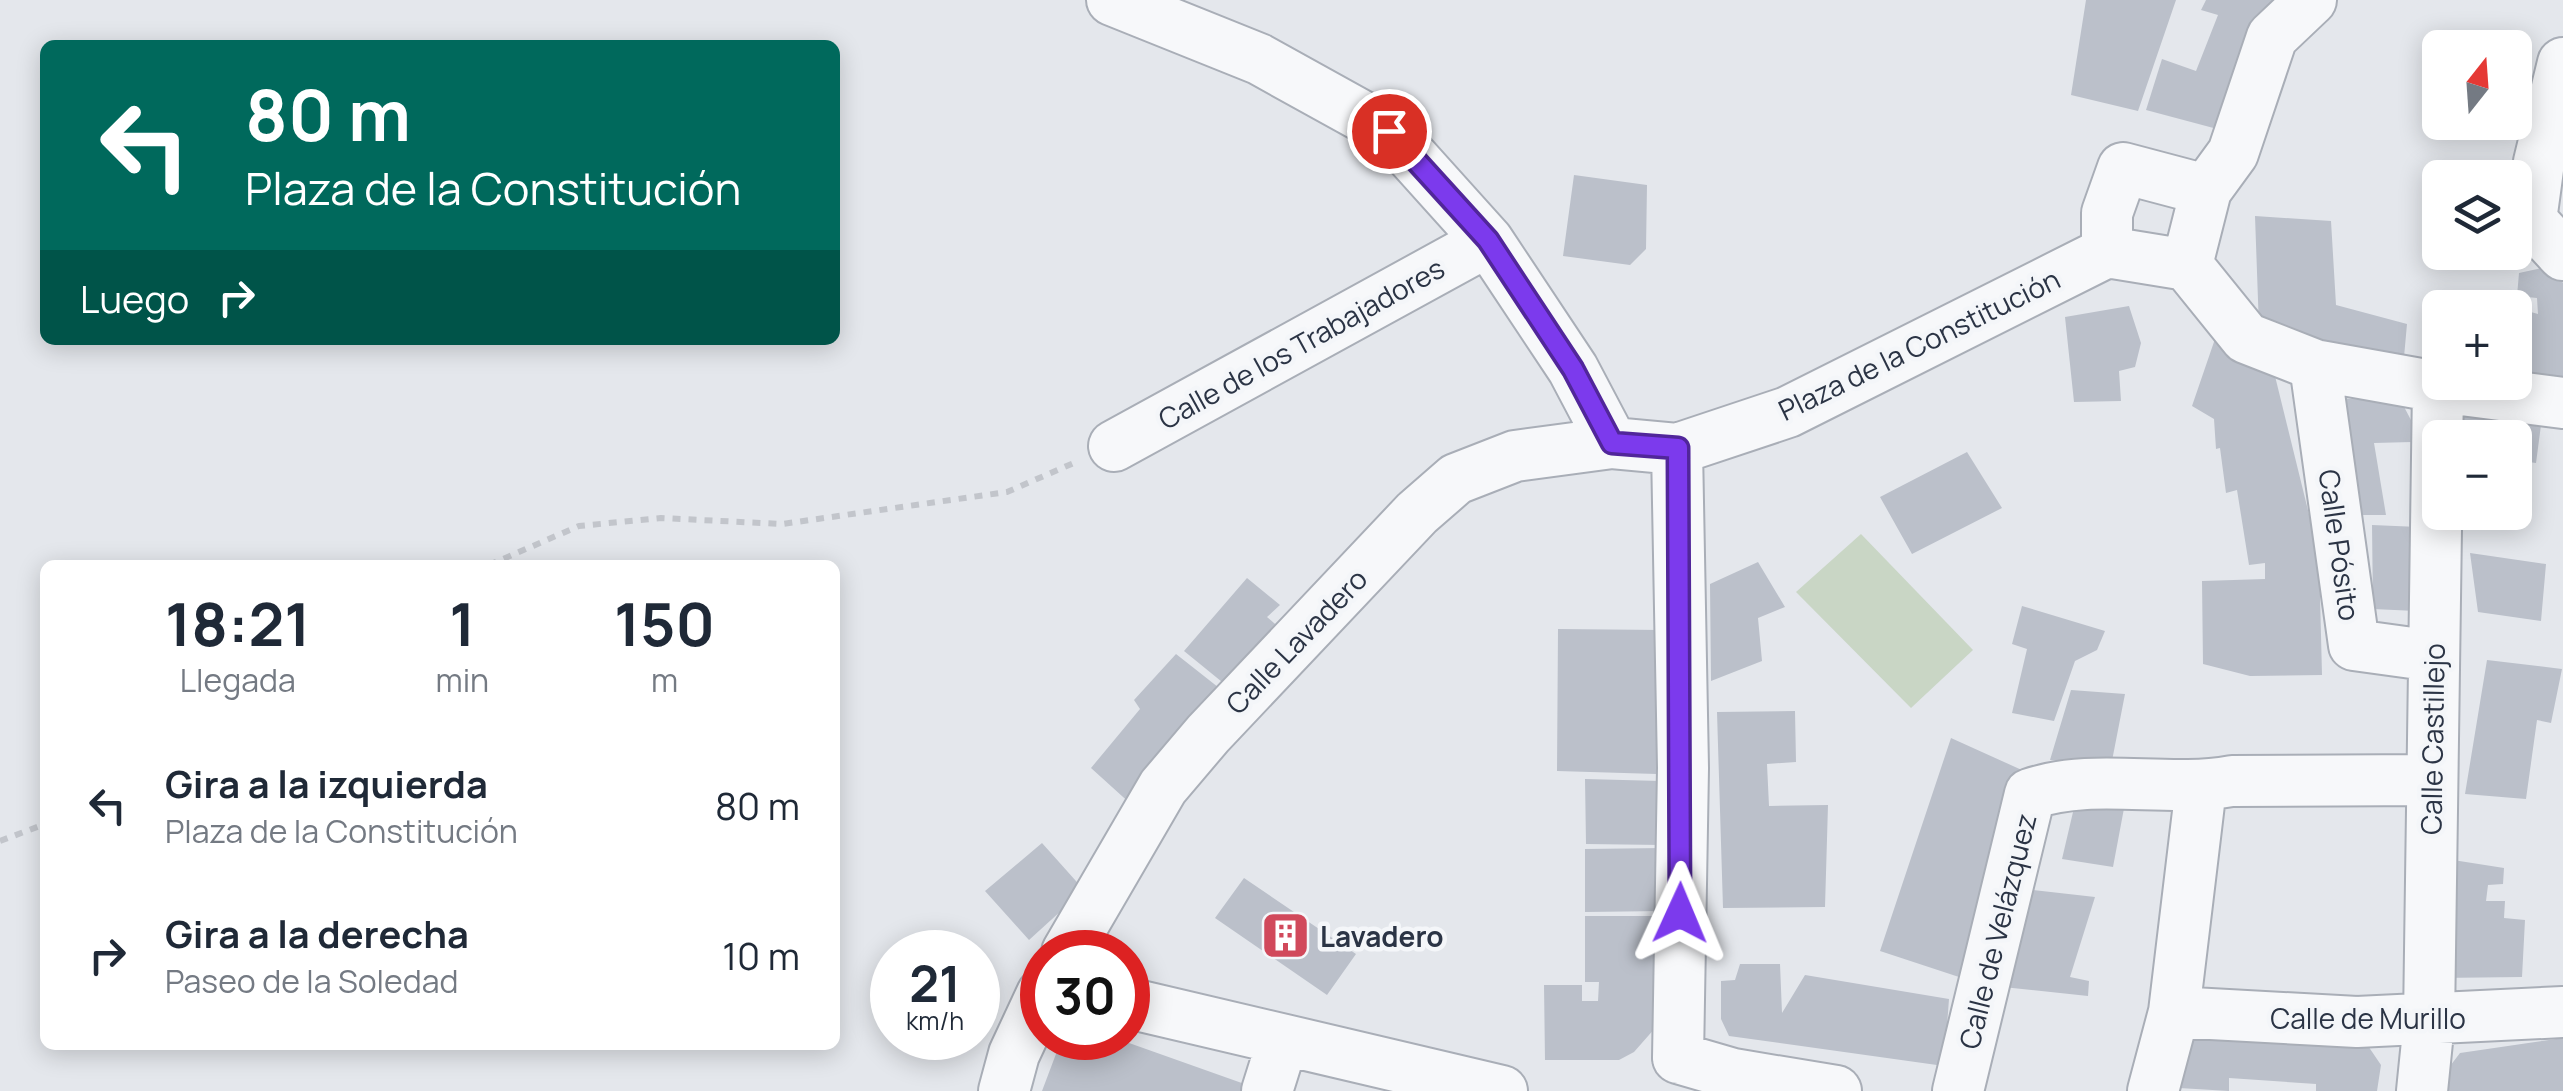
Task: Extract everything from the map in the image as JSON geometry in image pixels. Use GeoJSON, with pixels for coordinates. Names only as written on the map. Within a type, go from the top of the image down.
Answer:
{"type":"FeatureCollection","features":[{"type":"Feature","properties":{"kind":"street"},"geometry":{"type":"LineString","coordinates":[[1112,0],[1260,59],[1389,131],[1488,240],[1573,369],[1612,443]]}},
{"type":"Feature","properties":{"kind":"street"},"geometry":{"type":"LineString","coordinates":[[2187,266],[2206,190],[2233,153],[2272,37],[2311,0]]}},
{"type":"Feature","properties":{"kind":"street"},"geometry":{"type":"LineString","coordinates":[[2563,63],[2539,162],[2530,220],[2563,255]]}},
{"type":"Feature","properties":{"kind":"street"},"geometry":{"type":"LineString","coordinates":[[2206,190],[2123,168],[2107,212],[2106,252],[2187,266],[2246,338],[2314,364],[2422,384]]}},
{"type":"Feature","properties":{"kind":"street","name":"Calle de los Trabajadores"},"geometry":{"type":"LineString","coordinates":[[1114,446],[1488,240]]}},
{"type":"Feature","properties":{"kind":"street","name":"Plaza de la Constitución"},"geometry":{"type":"LineString","coordinates":[[1612,443],[1678,448],[1788,412],[2106,252]]}},
{"type":"Feature","properties":{"kind":"street","name":"Calle Pósito"},"geometry":{"type":"LineString","coordinates":[[2314,364],[2354,645],[2434,656]]}},
{"type":"Feature","properties":{"kind":"street"},"geometry":{"type":"LineString","coordinates":[[2532,399],[2563,403]]}},
{"type":"Feature","properties":{"kind":"street","name":"Calle Castillejo"},"geometry":{"type":"LineString","coordinates":[[2422,1091],[2429,1022],[2438,400]]}},
{"type":"Feature","properties":{"kind":"street","name":"Calle Lavadero"},"geometry":{"type":"LineString","coordinates":[[1080,930],[1163,788],[1208,734],[1418,513],[1456,479],[1515,456],[1612,443]]}},
{"type":"Feature","properties":{"kind":"street"},"geometry":{"type":"LineString","coordinates":[[1678,448],[1683,768],[1664,1074],[1733,1074],[1836,1091]]}},
{"type":"Feature","properties":{"kind":"street"},"geometry":{"type":"LineString","coordinates":[[2154,1091],[2174,1012],[2217,784],[2432,780]]}},
{"type":"Feature","properties":{"kind":"street","name":"Calle de Velázquez"},"geometry":{"type":"LineString","coordinates":[[1958,1091],[2030,794],[2062,783],[2217,784]]}},
{"type":"Feature","properties":{"kind":"street"},"geometry":{"type":"LineString","coordinates":[[1150,1008],[1502,1091]]}},
{"type":"Feature","properties":{"kind":"street","name":"Calle de Murillo"},"geometry":{"type":"LineString","coordinates":[[2174,1012],[2429,1022],[2563,1012]]}},
{"type":"Feature","properties":{"kind":"street"},"geometry":{"type":"LineString","coordinates":[[1267,1091],[1283,1040]]}},
{"type":"Feature","properties":{"kind":"street"},"geometry":{"type":"LineString","coordinates":[[1004,1091],[1020,1041]]}},
{"type":"Feature","properties":{"kind":"path"},"geometry":{"type":"LineString","coordinates":[[501,560],[579,526],[661,518],[782,524],[1008,492],[1114,446]]}},
{"type":"Feature","properties":{"kind":"path"},"geometry":{"type":"LineString","coordinates":[[0,841],[40,826]]}},
{"type":"Feature","properties":{"kind":"green space"},"geometry":{"type":"Polygon","coordinates":[[[1861,534],[1973,650],[1911,708],[1796,592],[1861,534]]]}},
{"type":"Feature","properties":{"kind":"building"},"geometry":{"type":"Polygon","coordinates":[[[2086,0],[2176,0],[2138,111],[2071,95],[2086,0]]]}},
{"type":"Feature","properties":{"kind":"building"},"geometry":{"type":"Polygon","coordinates":[[[2206,0],[2291,0],[2221,130],[2146,110],[2162,59],[2196,71],[2218,15],[2201,10],[2206,0]]]}},
{"type":"Feature","properties":{"kind":"building"},"geometry":{"type":"Polygon","coordinates":[[[1574,175],[1647,185],[1646,249],[1630,265],[1563,256],[1574,175]]]}},
{"type":"Feature","properties":{"kind":"building"},"geometry":{"type":"Polygon","coordinates":[[[2255,216],[2331,221],[2336,305],[2407,324],[2403,368],[2259,328],[2255,216]]]}},
{"type":"Feature","properties":{"kind":"building"},"geometry":{"type":"Polygon","coordinates":[[[2552,266],[2563,283],[2563,380],[2532,376],[2532,312],[2538,314],[2537,298],[2532,298],[2532,290],[2518,290],[2519,273],[2552,266]]]}},
{"type":"Feature","properties":{"kind":"building"},"geometry":{"type":"Polygon","coordinates":[[[2129,306],[2141,343],[2135,367],[2119,371],[2121,401],[2074,402],[2065,317],[2129,306]]]}},
{"type":"Feature","properties":{"kind":"building"},"geometry":{"type":"Polygon","coordinates":[[[2216,336],[2274,372],[2319,555],[2322,675],[2250,676],[2203,664],[2202,581],[2265,579],[2265,563],[2249,565],[2237,490],[2226,493],[2214,419],[2192,406],[2216,336]]]}},
{"type":"Feature","properties":{"kind":"building"},"geometry":{"type":"Polygon","coordinates":[[[2327,398],[2401,401],[2412,422],[2412,442],[2374,443],[2386,515],[2342,515],[2327,398]]]}},
{"type":"Feature","properties":{"kind":"building"},"geometry":{"type":"Polygon","coordinates":[[[2461,400],[2543,410],[2536,463],[2532,462],[2532,420],[2461,420],[2461,400]]]}},
{"type":"Feature","properties":{"kind":"building"},"geometry":{"type":"Polygon","coordinates":[[[1967,452],[2002,508],[1912,554],[1880,497],[1967,452]]]}},
{"type":"Feature","properties":{"kind":"building"},"geometry":{"type":"Polygon","coordinates":[[[2372,525],[2419,527],[2416,611],[2373,609],[2372,525]]]}},
{"type":"Feature","properties":{"kind":"building"},"geometry":{"type":"Polygon","coordinates":[[[2470,553],[2546,564],[2541,621],[2478,612],[2470,553]]]}},
{"type":"Feature","properties":{"kind":"building"},"geometry":{"type":"Polygon","coordinates":[[[1758,562],[1785,607],[1758,618],[1762,661],[1711,681],[1710,584],[1758,562]]]}},
{"type":"Feature","properties":{"kind":"building"},"geometry":{"type":"Polygon","coordinates":[[[1247,578],[1280,605],[1267,617],[1282,630],[1227,686],[1184,651],[1247,578]]]}},
{"type":"Feature","properties":{"kind":"building"},"geometry":{"type":"Polygon","coordinates":[[[2022,606],[2105,631],[2097,650],[2075,661],[2054,721],[2012,713],[2027,649],[2012,644],[2022,606]]]}},
{"type":"Feature","properties":{"kind":"building"},"geometry":{"type":"Polygon","coordinates":[[[1558,629],[1662,630],[1657,774],[1557,771],[1558,629]]]}},
{"type":"Feature","properties":{"kind":"building"},"geometry":{"type":"Polygon","coordinates":[[[1176,654],[1223,691],[1133,806],[1091,768],[1140,709],[1134,700],[1176,654]]]}},
{"type":"Feature","properties":{"kind":"building"},"geometry":{"type":"Polygon","coordinates":[[[2487,660],[2562,669],[2551,723],[2537,720],[2526,799],[2465,794],[2487,660]]]}},
{"type":"Feature","properties":{"kind":"building"},"geometry":{"type":"Polygon","coordinates":[[[2071,690],[2125,694],[2111,766],[2050,760],[2071,690]]]}},
{"type":"Feature","properties":{"kind":"building"},"geometry":{"type":"Polygon","coordinates":[[[1795,711],[1796,762],[1767,764],[1769,806],[1828,805],[1825,907],[1723,908],[1717,712],[1795,711]]]}},
{"type":"Feature","properties":{"kind":"building"},"geometry":{"type":"Polygon","coordinates":[[[1951,738],[2024,771],[1959,977],[1880,951],[1951,738]]]}},
{"type":"Feature","properties":{"kind":"building"},"geometry":{"type":"Polygon","coordinates":[[[1585,779],[1661,781],[1662,845],[1586,844],[1585,779]]]}},
{"type":"Feature","properties":{"kind":"building"},"geometry":{"type":"Polygon","coordinates":[[[2077,795],[2125,803],[2113,867],[2062,859],[2077,795]]]}},
{"type":"Feature","properties":{"kind":"building"},"geometry":{"type":"Polygon","coordinates":[[[1042,843],[1084,890],[1040,930],[1020,930],[985,891],[1042,843]]]}},
{"type":"Feature","properties":{"kind":"building"},"geometry":{"type":"Polygon","coordinates":[[[1663,848],[1664,911],[1585,912],[1585,849],[1663,848]]]}},
{"type":"Feature","properties":{"kind":"building"},"geometry":{"type":"Polygon","coordinates":[[[2453,860],[2504,868],[2503,884],[2488,885],[2486,901],[2505,901],[2504,918],[2525,920],[2522,977],[2438,978],[2453,860]]]}},
{"type":"Feature","properties":{"kind":"building","name":"Lavadero"},"geometry":{"type":"Polygon","coordinates":[[[1244,878],[1356,954],[1327,995],[1215,918],[1244,878]]]}},
{"type":"Feature","properties":{"kind":"building"},"geometry":{"type":"Polygon","coordinates":[[[2033,890],[2095,897],[2070,977],[2089,981],[2088,996],[2003,987],[2033,890]]]}},
{"type":"Feature","properties":{"kind":"building"},"geometry":{"type":"Polygon","coordinates":[[[1585,916],[1665,916],[1656,1027],[1634,1052],[1619,1060],[1545,1060],[1544,985],[1582,985],[1582,1001],[1598,1001],[1599,982],[1585,982],[1585,916]]]}},
{"type":"Feature","properties":{"kind":"building"},"geometry":{"type":"Polygon","coordinates":[[[1740,964],[1780,964],[1782,1013],[1805,975],[1949,999],[1944,1066],[1729,1036],[1721,1019],[1721,981],[1735,980],[1740,964]]]}},
{"type":"Feature","properties":{"kind":"building"},"geometry":{"type":"Polygon","coordinates":[[[2186,1025],[2362,1037],[2381,1065],[2377,1091],[2316,1091],[2316,1084],[2229,1078],[2229,1091],[2179,1088],[2186,1025]]]}},
{"type":"Feature","properties":{"kind":"building"},"geometry":{"type":"Polygon","coordinates":[[[2563,1038],[2563,1091],[2431,1091],[2460,1053],[2563,1038]]]}},
{"type":"Feature","properties":{"kind":"building"},"geometry":{"type":"Polygon","coordinates":[[[1150,1050],[1253,1087],[1252,1091],[1042,1091],[1054,1060],[1150,1060],[1150,1050]]]}},
{"type":"Feature","properties":{"kind":"place","name":"Lavadero"},"geometry":{"type":"Point","coordinates":[1285,936]}},
{"type":"Feature","properties":{"kind":"route"},"geometry":{"type":"LineString","coordinates":[[1389,131],[1488,240],[1573,369],[1612,443],[1678,448],[1683,768],[1680,913]]}}]}
